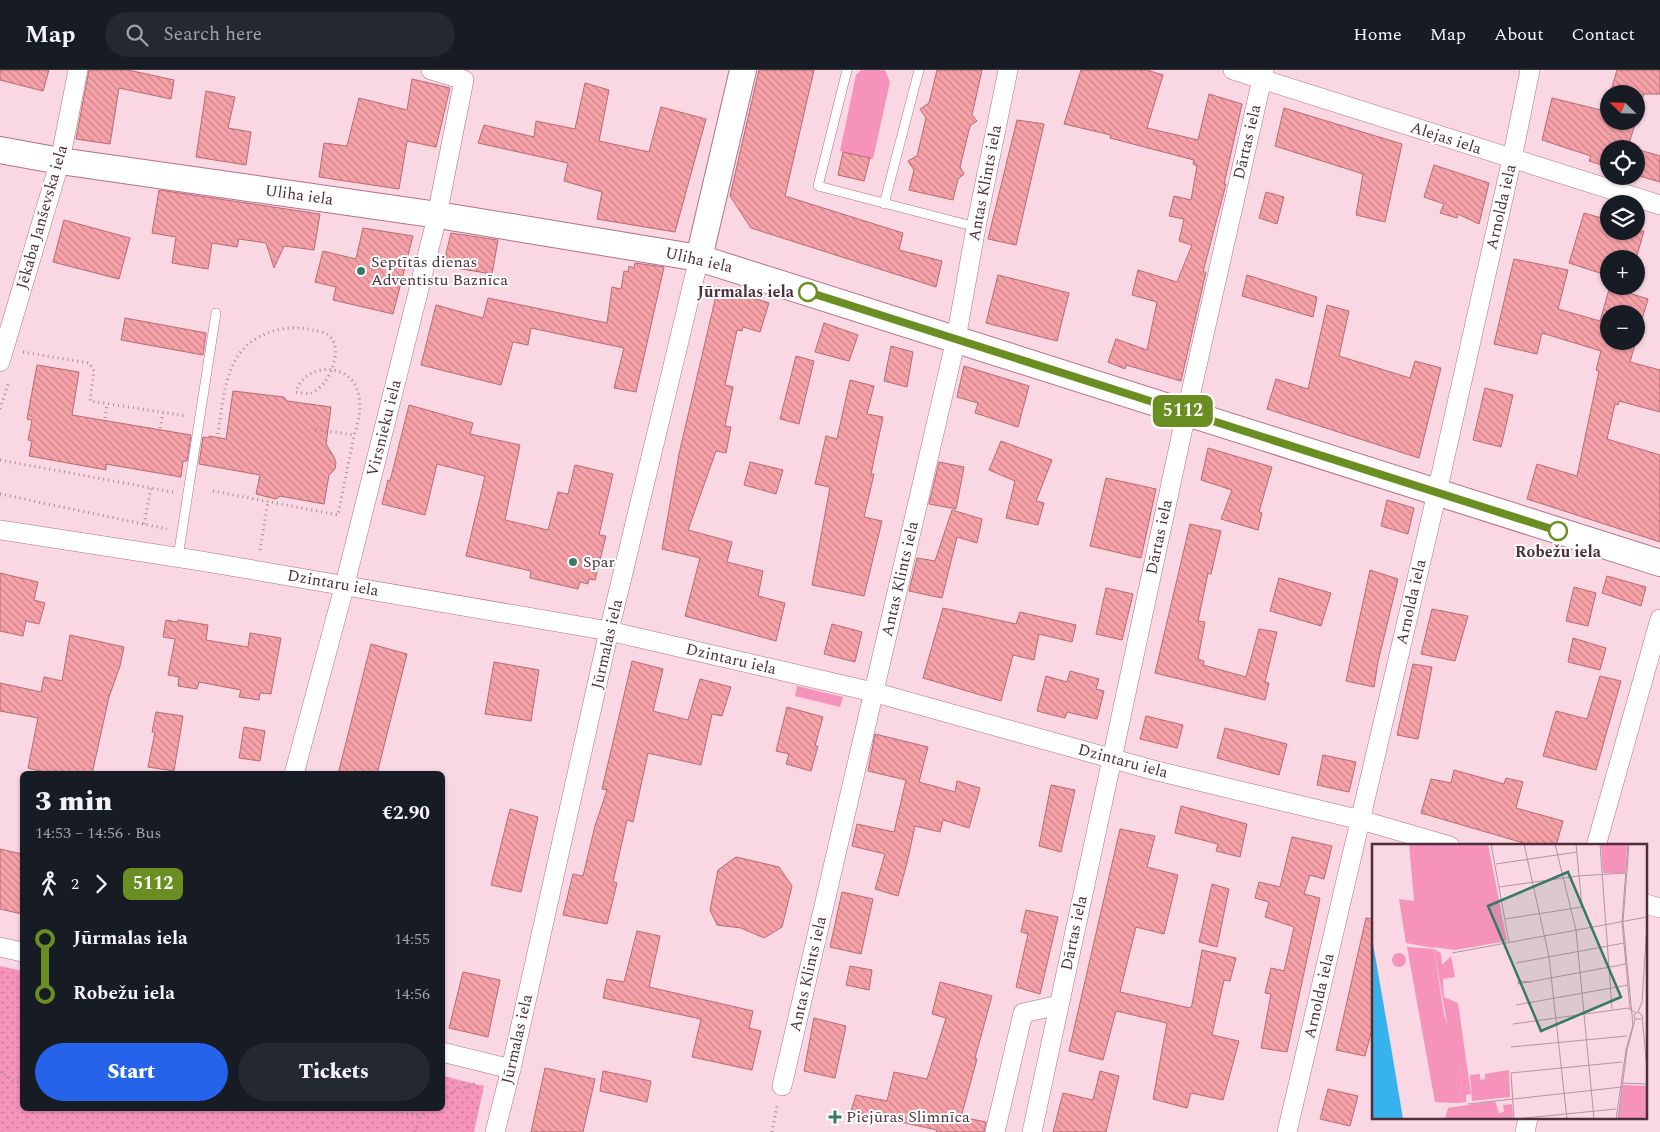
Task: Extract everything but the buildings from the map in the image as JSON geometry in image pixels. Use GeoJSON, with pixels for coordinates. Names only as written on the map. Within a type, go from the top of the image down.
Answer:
{"type":"FeatureCollection","features":[{"type":"Feature","properties":{"kind":"main road","name":"Jūrmalas iela"},"geometry":{"type":"LineString","coordinates":[[699,258],[742,70]]}},
{"type":"Feature","properties":{"kind":"main road","name":"Uliha iela"},"geometry":{"type":"LineString","coordinates":[[0,150],[60,161],[438,215],[699,258],[1660,563]]}},
{"type":"Feature","properties":{"kind":"street","name":"Jēkaba Janševska iela"},"geometry":{"type":"LineString","coordinates":[[0,362],[60,161],[78,70]]}},
{"type":"Feature","properties":{"kind":"street","name":"Virsnieku iela"},"geometry":{"type":"LineString","coordinates":[[295,771],[345,584],[438,215],[464,80],[431,70]]}},
{"type":"Feature","properties":{"kind":"street","name":"Antas Klints iela"},"geometry":{"type":"LineString","coordinates":[[782,1086],[956,339],[976,227],[1008,70]]}},
{"type":"Feature","properties":{"kind":"street","name":"Alejas iela"},"geometry":{"type":"LineString","coordinates":[[1233,70],[1262,74],[1512,159],[1660,205]]}},
{"type":"Feature","properties":{"kind":"street","name":"Arnolda iela"},"geometry":{"type":"LineString","coordinates":[[1287,1132],[1437,492],[1512,159],[1530,70]]}},
{"type":"Feature","properties":{"kind":"street","name":"Dārtas iela"},"geometry":{"type":"LineString","coordinates":[[1032,1132],[1111,757],[1262,74]]}},
{"type":"Feature","properties":{"kind":"street","name":"Jūrmalas iela"},"geometry":{"type":"LineString","coordinates":[[495,1132],[511,1069],[609,631],[699,258]]}},
{"type":"Feature","properties":{"kind":"street","name":"Dzintaru iela"},"geometry":{"type":"LineString","coordinates":[[0,530],[345,584],[609,631],[873,692],[1153,770],[1361,820],[1443,844]]}},
{"type":"Feature","properties":{"kind":"street"},"geometry":{"type":"LineString","coordinates":[[1597,844],[1660,619]]}},
{"type":"Feature","properties":{"kind":"street"},"geometry":{"type":"LineString","coordinates":[[0,947],[20,952]]}},
{"type":"Feature","properties":{"kind":"street"},"geometry":{"type":"LineString","coordinates":[[995,1132],[1023,1013],[1059,1005]]}},
{"type":"Feature","properties":{"kind":"street"},"geometry":{"type":"LineString","coordinates":[[445,1053],[511,1069]]}},
{"type":"Feature","properties":{"kind":"lane"},"geometry":{"type":"LineString","coordinates":[[847,70],[818,186],[976,227]]}},
{"type":"Feature","properties":{"kind":"lane"},"geometry":{"type":"LineString","coordinates":[[884,204],[919,70]]}},
{"type":"Feature","properties":{"kind":"lane"},"geometry":{"type":"LineString","coordinates":[[178,557],[216,313]]}},
{"type":"Feature","properties":{"kind":"path"},"geometry":{"type":"LineString","coordinates":[[213,492],[338,515],[358,422],[360,403],[358,390],[344,374],[332,369],[311,373],[302,380],[296,392],[308,394],[314,392],[323,385],[332,369],[335,361],[335,350],[328,334],[302,327],[274,330],[257,338],[240,354],[225,386],[218,434]]}},
{"type":"Feature","properties":{"kind":"path"},"geometry":{"type":"LineString","coordinates":[[18,351],[89,363],[94,372],[90,401],[200,418]]}},
{"type":"Feature","properties":{"kind":"path"},"geometry":{"type":"LineString","coordinates":[[105,418],[107,404]]}},
{"type":"Feature","properties":{"kind":"path"},"geometry":{"type":"LineString","coordinates":[[160,428],[163,413]]}},
{"type":"Feature","properties":{"kind":"path"},"geometry":{"type":"LineString","coordinates":[[312,429],[354,435]]}},
{"type":"Feature","properties":{"kind":"path"},"geometry":{"type":"LineString","coordinates":[[0,460],[188,495]]}},
{"type":"Feature","properties":{"kind":"path"},"geometry":{"type":"LineString","coordinates":[[144,524],[151,488]]}},
{"type":"Feature","properties":{"kind":"path"},"geometry":{"type":"LineString","coordinates":[[0,494],[182,532]]}},
{"type":"Feature","properties":{"kind":"path"},"geometry":{"type":"LineString","coordinates":[[262,542],[268,501]]}},
{"type":"Feature","properties":{"kind":"path"},"geometry":{"type":"LineString","coordinates":[[0,1072],[20,1082]]}},
{"type":"Feature","properties":{"kind":"path"},"geometry":{"type":"LineString","coordinates":[[772,1132],[782,1086]]}},
{"type":"Feature","properties":{"kind":"path"},"geometry":{"type":"LineString","coordinates":[[389,1111],[421,1116]]}},
{"type":"Feature","properties":{"kind":"path"},"geometry":{"type":"LineString","coordinates":[[415,1132],[421,1116],[427,1111]]}},
{"type":"Feature","properties":{"kind":"shaded area"},"geometry":{"type":"Polygon","coordinates":[[[861,70],[885,70],[890,82],[873,159],[840,151],[856,75],[861,70]]]}},
{"type":"Feature","properties":{"kind":"shaded area"},"geometry":{"type":"Polygon","coordinates":[[[797,686],[843,697],[840,707],[795,696],[797,686]]]}},
{"type":"Feature","properties":{"kind":"shaded area"},"geometry":{"type":"Polygon","coordinates":[[[0,966],[20,971],[20,1111],[445,1111],[445,1076],[484,1086],[474,1132],[0,1132],[0,966]]]}},
{"type":"Feature","properties":{"kind":"bus line","name":"5112"},"geometry":{"type":"LineString","coordinates":[[808,292],[1558,531]]}},
{"type":"Feature","properties":{"kind":"place","name":"Septītās dienas Adventistu Baznīca"},"geometry":{"type":"Point","coordinates":[361,271]}},
{"type":"Feature","properties":{"kind":"place","name":"Jūrmalas iela"},"geometry":{"type":"Point","coordinates":[808,292]}},
{"type":"Feature","properties":{"kind":"place","name":"Robežu iela"},"geometry":{"type":"Point","coordinates":[1558,531]}},
{"type":"Feature","properties":{"kind":"place","name":"Spar"},"geometry":{"type":"Point","coordinates":[573,562]}},
{"type":"Feature","properties":{"kind":"place","name":"Piejūras Slimnīca"},"geometry":{"type":"Point","coordinates":[835,1117]}}]}
